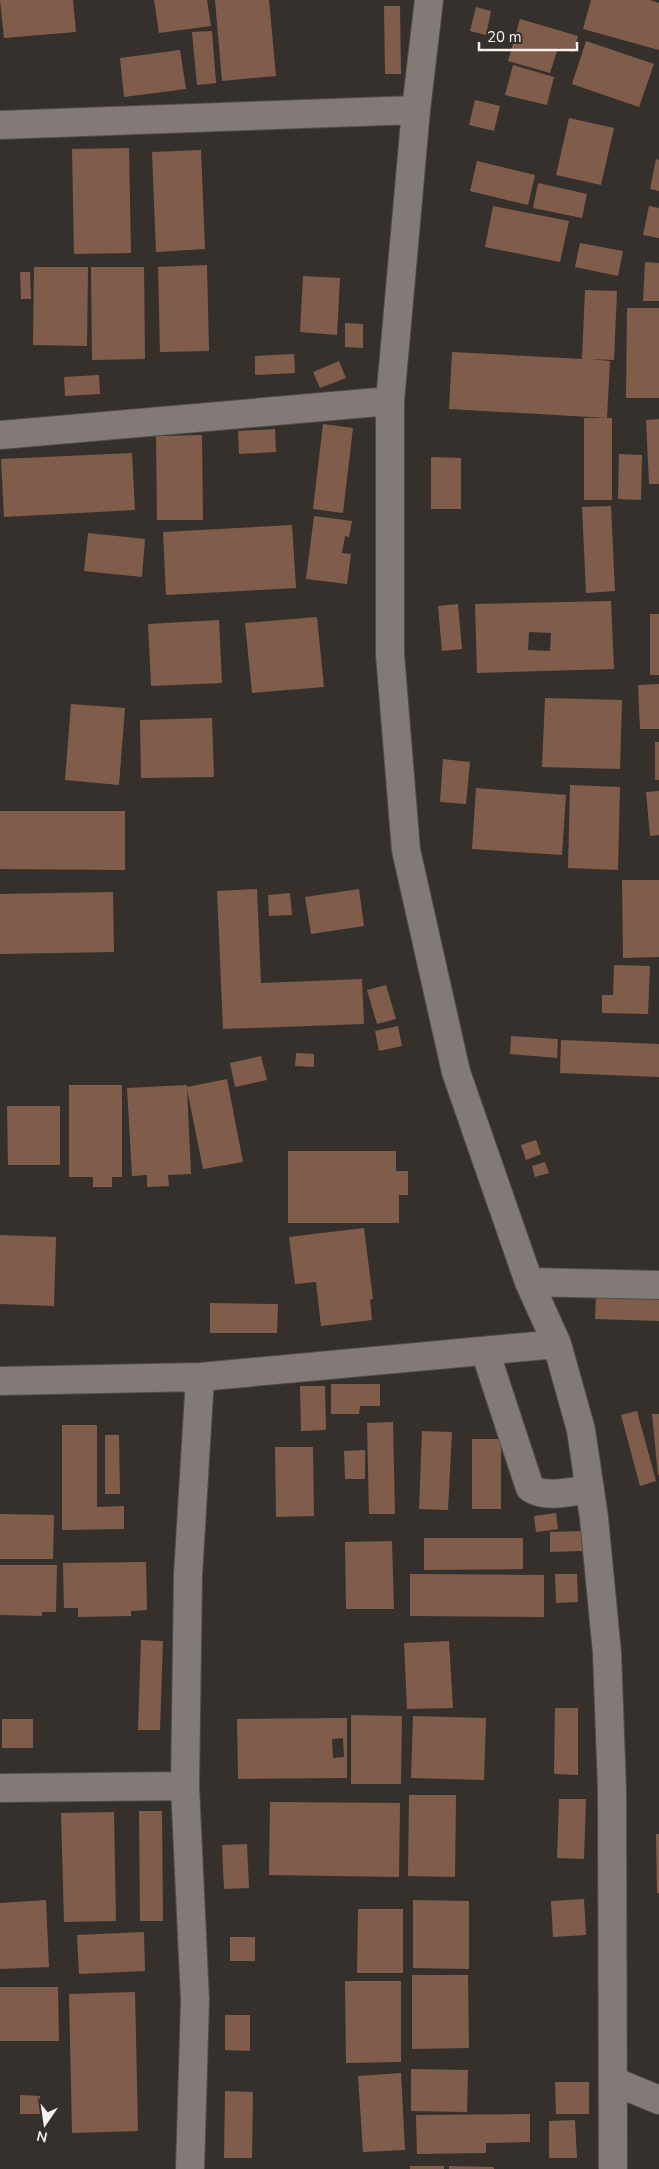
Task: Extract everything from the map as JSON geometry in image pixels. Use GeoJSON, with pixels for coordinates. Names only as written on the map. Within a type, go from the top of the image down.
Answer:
{"type":"FeatureCollection","features":[{"type":"Feature","properties":{"kind":"street"},"geometry":{"type":"LineString","coordinates":[[429,0],[416,110],[390,401],[390,654],[406,850],[456,1072],[529,1282],[557,1344],[581,1430],[590,1489],[607,1653],[611,1750],[614,2169]]}},
{"type":"Feature","properties":{"kind":"street"},"geometry":{"type":"LineString","coordinates":[[0,125],[416,110]]}},
{"type":"Feature","properties":{"kind":"street"},"geometry":{"type":"LineString","coordinates":[[0,435],[390,401]]}},
{"type":"Feature","properties":{"kind":"street"},"geometry":{"type":"LineString","coordinates":[[529,1282],[659,1285]]}},
{"type":"Feature","properties":{"kind":"street"},"geometry":{"type":"LineString","coordinates":[[0,1380],[200,1377],[557,1344]]}},
{"type":"Feature","properties":{"kind":"street"},"geometry":{"type":"LineString","coordinates":[[485,1351],[530,1488],[546,1494],[590,1489]]}},
{"type":"Feature","properties":{"kind":"street"},"geometry":{"type":"LineString","coordinates":[[190,2169],[195,2000],[185,1786],[188,1575],[200,1377]]}},
{"type":"Feature","properties":{"kind":"street"},"geometry":{"type":"LineString","coordinates":[[0,1788],[185,1786]]}},
{"type":"Feature","properties":{"kind":"street"},"geometry":{"type":"LineString","coordinates":[[613,2081],[659,2100]]}},
{"type":"Feature","properties":{"kind":"building"},"geometry":{"type":"Polygon","coordinates":[[[0,0],[73,0],[76,32],[4,38],[0,0]]]}},
{"type":"Feature","properties":{"kind":"building"},"geometry":{"type":"Polygon","coordinates":[[[154,0],[207,0],[211,26],[159,33],[154,0]]]}},
{"type":"Feature","properties":{"kind":"building"},"geometry":{"type":"Polygon","coordinates":[[[215,0],[269,0],[276,76],[222,81],[215,0]]]}},
{"type":"Feature","properties":{"kind":"building"},"geometry":{"type":"Polygon","coordinates":[[[591,0],[650,0],[659,3],[659,50],[583,29],[591,0]]]}},
{"type":"Feature","properties":{"kind":"building"},"geometry":{"type":"Polygon","coordinates":[[[384,6],[400,6],[401,74],[385,74],[384,6]]]}},
{"type":"Feature","properties":{"kind":"building"},"geometry":{"type":"Polygon","coordinates":[[[476,7],[491,11],[486,35],[470,31],[476,7]]]}},
{"type":"Feature","properties":{"kind":"building"},"geometry":{"type":"Polygon","coordinates":[[[520,19],[578,36],[574,52],[558,48],[550,73],[508,61],[520,19]]]}},
{"type":"Feature","properties":{"kind":"building"},"geometry":{"type":"Polygon","coordinates":[[[212,31],[216,83],[197,85],[192,32],[212,31]]]}},
{"type":"Feature","properties":{"kind":"building"},"geometry":{"type":"Polygon","coordinates":[[[586,41],[654,64],[639,107],[572,84],[586,41]]]}},
{"type":"Feature","properties":{"kind":"building"},"geometry":{"type":"Polygon","coordinates":[[[180,50],[186,89],[124,97],[120,58],[180,50]]]}},
{"type":"Feature","properties":{"kind":"building"},"geometry":{"type":"Polygon","coordinates":[[[513,65],[554,77],[547,105],[505,95],[513,65]]]}},
{"type":"Feature","properties":{"kind":"building"},"geometry":{"type":"Polygon","coordinates":[[[475,100],[500,106],[494,131],[469,125],[475,100]]]}},
{"type":"Feature","properties":{"kind":"building"},"geometry":{"type":"Polygon","coordinates":[[[569,118],[614,128],[601,185],[556,175],[569,118]]]}},
{"type":"Feature","properties":{"kind":"building"},"geometry":{"type":"Polygon","coordinates":[[[129,148],[131,253],[74,254],[72,149],[129,148]]]}},
{"type":"Feature","properties":{"kind":"building"},"geometry":{"type":"Polygon","coordinates":[[[201,150],[205,249],[156,252],[152,152],[201,150]]]}},
{"type":"Feature","properties":{"kind":"building"},"geometry":{"type":"Polygon","coordinates":[[[656,159],[659,160],[659,191],[650,189],[656,159]]]}},
{"type":"Feature","properties":{"kind":"building"},"geometry":{"type":"Polygon","coordinates":[[[477,161],[535,175],[528,205],[470,191],[477,161]]]}},
{"type":"Feature","properties":{"kind":"building"},"geometry":{"type":"Polygon","coordinates":[[[538,183],[587,194],[582,218],[533,208],[538,183]]]}},
{"type":"Feature","properties":{"kind":"building"},"geometry":{"type":"Polygon","coordinates":[[[493,206],[569,221],[560,262],[485,247],[493,206]]]}},
{"type":"Feature","properties":{"kind":"building"},"geometry":{"type":"Polygon","coordinates":[[[649,206],[659,208],[659,238],[643,235],[649,206]]]}},
{"type":"Feature","properties":{"kind":"building"},"geometry":{"type":"Polygon","coordinates":[[[580,243],[623,251],[618,276],[575,267],[580,243]]]}},
{"type":"Feature","properties":{"kind":"building"},"geometry":{"type":"Polygon","coordinates":[[[645,262],[659,263],[659,301],[643,301],[645,262]]]}},
{"type":"Feature","properties":{"kind":"building"},"geometry":{"type":"Polygon","coordinates":[[[207,265],[209,351],[160,352],[158,267],[207,265]]]}},
{"type":"Feature","properties":{"kind":"building"},"geometry":{"type":"Polygon","coordinates":[[[34,267],[88,267],[87,346],[33,345],[34,267]]]}},
{"type":"Feature","properties":{"kind":"building"},"geometry":{"type":"Polygon","coordinates":[[[91,267],[144,267],[145,359],[92,360],[91,267]]]}},
{"type":"Feature","properties":{"kind":"building"},"geometry":{"type":"Polygon","coordinates":[[[20,272],[30,272],[31,299],[21,299],[20,272]]]}},
{"type":"Feature","properties":{"kind":"building"},"geometry":{"type":"Polygon","coordinates":[[[303,276],[340,278],[337,335],[300,332],[303,276]]]}},
{"type":"Feature","properties":{"kind":"building"},"geometry":{"type":"Polygon","coordinates":[[[585,290],[617,291],[614,360],[590,359],[610,361],[607,418],[449,409],[452,352],[582,359],[585,290]]]}},
{"type":"Feature","properties":{"kind":"building"},"geometry":{"type":"Polygon","coordinates":[[[627,308],[659,308],[659,398],[626,398],[627,308]]]}},
{"type":"Feature","properties":{"kind":"building"},"geometry":{"type":"Polygon","coordinates":[[[345,323],[363,324],[363,348],[345,347],[345,323]]]}},
{"type":"Feature","properties":{"kind":"building"},"geometry":{"type":"Polygon","coordinates":[[[294,354],[295,373],[255,375],[255,356],[294,354]]]}},
{"type":"Feature","properties":{"kind":"building"},"geometry":{"type":"Polygon","coordinates":[[[339,361],[346,378],[320,388],[313,372],[339,361]]]}},
{"type":"Feature","properties":{"kind":"building"},"geometry":{"type":"Polygon","coordinates":[[[99,375],[100,394],[65,396],[64,377],[99,375]]]}},
{"type":"Feature","properties":{"kind":"building"},"geometry":{"type":"Polygon","coordinates":[[[584,418],[612,418],[612,500],[584,500],[584,418]]]}},
{"type":"Feature","properties":{"kind":"building"},"geometry":{"type":"Polygon","coordinates":[[[659,419],[659,484],[649,484],[646,420],[659,419]]]}},
{"type":"Feature","properties":{"kind":"building"},"geometry":{"type":"Polygon","coordinates":[[[323,424],[353,428],[343,513],[313,509],[323,424]]]}},
{"type":"Feature","properties":{"kind":"building"},"geometry":{"type":"Polygon","coordinates":[[[275,429],[276,452],[239,454],[238,431],[275,429]]]}},
{"type":"Feature","properties":{"kind":"building"},"geometry":{"type":"Polygon","coordinates":[[[202,435],[203,520],[157,520],[156,436],[202,435]]]}},
{"type":"Feature","properties":{"kind":"building"},"geometry":{"type":"Polygon","coordinates":[[[132,453],[135,510],[4,517],[1,459],[132,453]]]}},
{"type":"Feature","properties":{"kind":"building"},"geometry":{"type":"Polygon","coordinates":[[[619,454],[642,455],[641,500],[618,499],[619,454]]]}},
{"type":"Feature","properties":{"kind":"building"},"geometry":{"type":"Polygon","coordinates":[[[431,457],[461,458],[461,509],[431,509],[431,457]]]}},
{"type":"Feature","properties":{"kind":"building"},"geometry":{"type":"Polygon","coordinates":[[[611,506],[615,591],[586,593],[582,507],[611,506]]]}},
{"type":"Feature","properties":{"kind":"building"},"geometry":{"type":"Polygon","coordinates":[[[314,516],[352,521],[349,537],[345,536],[342,553],[351,554],[347,584],[306,579],[314,516]]]}},
{"type":"Feature","properties":{"kind":"building"},"geometry":{"type":"Polygon","coordinates":[[[292,525],[296,588],[166,595],[163,532],[292,525]]]}},
{"type":"Feature","properties":{"kind":"building"},"geometry":{"type":"Polygon","coordinates":[[[88,533],[145,539],[142,577],[84,571],[88,533]]]}},
{"type":"Feature","properties":{"kind":"building"},"geometry":{"type":"Polygon","coordinates":[[[611,601],[614,669],[477,673],[475,604],[611,601]],[[529,632],[528,650],[550,651],[551,633],[529,632]]]}},
{"type":"Feature","properties":{"kind":"building"},"geometry":{"type":"Polygon","coordinates":[[[458,604],[462,649],[442,651],[438,606],[458,604]]]}},
{"type":"Feature","properties":{"kind":"building"},"geometry":{"type":"Polygon","coordinates":[[[650,614],[659,614],[659,675],[650,675],[650,614]]]}},
{"type":"Feature","properties":{"kind":"building"},"geometry":{"type":"Polygon","coordinates":[[[317,617],[324,687],[252,693],[245,623],[317,617]]]}},
{"type":"Feature","properties":{"kind":"building"},"geometry":{"type":"Polygon","coordinates":[[[219,620],[222,683],[151,686],[148,624],[219,620]]]}},
{"type":"Feature","properties":{"kind":"building"},"geometry":{"type":"Polygon","coordinates":[[[659,684],[659,729],[640,729],[638,685],[659,684]]]}},
{"type":"Feature","properties":{"kind":"building"},"geometry":{"type":"Polygon","coordinates":[[[545,698],[622,700],[620,769],[542,767],[545,698]]]}},
{"type":"Feature","properties":{"kind":"building"},"geometry":{"type":"Polygon","coordinates":[[[71,704],[125,708],[119,785],[65,780],[71,704]]]}},
{"type":"Feature","properties":{"kind":"building"},"geometry":{"type":"Polygon","coordinates":[[[212,718],[214,777],[141,778],[140,720],[212,718]]]}},
{"type":"Feature","properties":{"kind":"building"},"geometry":{"type":"Polygon","coordinates":[[[655,742],[659,742],[659,780],[655,780],[655,742]]]}},
{"type":"Feature","properties":{"kind":"building"},"geometry":{"type":"Polygon","coordinates":[[[443,759],[470,762],[466,804],[440,802],[443,759]]]}},
{"type":"Feature","properties":{"kind":"building"},"geometry":{"type":"Polygon","coordinates":[[[570,785],[620,787],[618,870],[568,868],[570,785]]]}},
{"type":"Feature","properties":{"kind":"building"},"geometry":{"type":"Polygon","coordinates":[[[476,788],[566,795],[562,855],[472,849],[476,788]]]}},
{"type":"Feature","properties":{"kind":"building"},"geometry":{"type":"Polygon","coordinates":[[[659,791],[659,835],[650,836],[646,792],[659,791]]]}},
{"type":"Feature","properties":{"kind":"building"},"geometry":{"type":"Polygon","coordinates":[[[0,811],[125,811],[125,870],[0,869],[0,811]]]}},
{"type":"Feature","properties":{"kind":"building"},"geometry":{"type":"Polygon","coordinates":[[[622,880],[659,880],[659,957],[623,958],[622,880]]]}},
{"type":"Feature","properties":{"kind":"building"},"geometry":{"type":"Polygon","coordinates":[[[257,889],[261,983],[362,979],[364,1024],[223,1029],[217,891],[257,889]]]}},
{"type":"Feature","properties":{"kind":"building"},"geometry":{"type":"Polygon","coordinates":[[[359,889],[364,926],[311,934],[305,897],[359,889]]]}},
{"type":"Feature","properties":{"kind":"building"},"geometry":{"type":"Polygon","coordinates":[[[113,892],[114,952],[0,954],[0,894],[113,892]]]}},
{"type":"Feature","properties":{"kind":"building"},"geometry":{"type":"Polygon","coordinates":[[[290,893],[292,915],[269,916],[268,895],[290,893]]]}},
{"type":"Feature","properties":{"kind":"building"},"geometry":{"type":"Polygon","coordinates":[[[614,965],[650,966],[648,1014],[602,1013],[602,995],[613,995],[614,965]]]}},
{"type":"Feature","properties":{"kind":"building"},"geometry":{"type":"Polygon","coordinates":[[[386,985],[396,1019],[377,1024],[367,990],[386,985]]]}},
{"type":"Feature","properties":{"kind":"building"},"geometry":{"type":"Polygon","coordinates":[[[398,1026],[402,1046],[379,1051],[375,1031],[398,1026]]]}},
{"type":"Feature","properties":{"kind":"building"},"geometry":{"type":"Polygon","coordinates":[[[511,1036],[558,1039],[557,1058],[510,1054],[511,1036]]]}},
{"type":"Feature","properties":{"kind":"building"},"geometry":{"type":"Polygon","coordinates":[[[561,1040],[659,1044],[659,1077],[560,1073],[561,1040]]]}},
{"type":"Feature","properties":{"kind":"building"},"geometry":{"type":"Polygon","coordinates":[[[296,1053],[314,1054],[314,1067],[295,1066],[296,1053]]]}},
{"type":"Feature","properties":{"kind":"building"},"geometry":{"type":"Polygon","coordinates":[[[261,1056],[267,1080],[235,1087],[230,1063],[261,1056]]]}},
{"type":"Feature","properties":{"kind":"building"},"geometry":{"type":"Polygon","coordinates":[[[227,1079],[243,1162],[203,1169],[187,1089],[191,1174],[168,1175],[169,1186],[147,1187],[147,1175],[132,1176],[127,1088],[187,1085],[187,1087],[227,1079]]]}},
{"type":"Feature","properties":{"kind":"building"},"geometry":{"type":"Polygon","coordinates":[[[69,1085],[122,1085],[122,1177],[112,1177],[112,1187],[93,1187],[93,1177],[69,1177],[69,1085]]]}},
{"type":"Feature","properties":{"kind":"building"},"geometry":{"type":"Polygon","coordinates":[[[7,1106],[60,1106],[60,1165],[8,1165],[7,1106]]]}},
{"type":"Feature","properties":{"kind":"building"},"geometry":{"type":"Polygon","coordinates":[[[536,1140],[541,1154],[526,1160],[521,1145],[536,1140]]]}},
{"type":"Feature","properties":{"kind":"building"},"geometry":{"type":"Polygon","coordinates":[[[288,1151],[396,1151],[396,1171],[408,1171],[408,1195],[399,1195],[399,1223],[288,1223],[288,1151]]]}},
{"type":"Feature","properties":{"kind":"building"},"geometry":{"type":"Polygon","coordinates":[[[545,1162],[549,1173],[535,1177],[532,1166],[545,1162]]]}},
{"type":"Feature","properties":{"kind":"building"},"geometry":{"type":"Polygon","coordinates":[[[364,1228],[373,1299],[370,1300],[372,1320],[321,1326],[316,1282],[295,1284],[289,1237],[364,1228]]]}},
{"type":"Feature","properties":{"kind":"building"},"geometry":{"type":"Polygon","coordinates":[[[0,1235],[56,1237],[54,1306],[0,1304],[0,1235]]]}},
{"type":"Feature","properties":{"kind":"building"},"geometry":{"type":"Polygon","coordinates":[[[596,1295],[659,1297],[659,1321],[595,1319],[596,1295]]]}},
{"type":"Feature","properties":{"kind":"building"},"geometry":{"type":"Polygon","coordinates":[[[210,1303],[278,1304],[277,1333],[210,1333],[210,1303]]]}},
{"type":"Feature","properties":{"kind":"building"},"geometry":{"type":"Polygon","coordinates":[[[331,1384],[380,1384],[380,1406],[360,1406],[359,1414],[331,1414],[331,1384]]]}},
{"type":"Feature","properties":{"kind":"building"},"geometry":{"type":"Polygon","coordinates":[[[300,1386],[325,1386],[326,1430],[301,1431],[300,1386]]]}},
{"type":"Feature","properties":{"kind":"building"},"geometry":{"type":"Polygon","coordinates":[[[637,1411],[656,1481],[640,1486],[621,1415],[637,1411]]]}},
{"type":"Feature","properties":{"kind":"building"},"geometry":{"type":"Polygon","coordinates":[[[652,1414],[659,1414],[659,1475],[658,1475],[652,1414]]]}},
{"type":"Feature","properties":{"kind":"building"},"geometry":{"type":"Polygon","coordinates":[[[393,1422],[395,1514],[369,1514],[367,1423],[393,1422]]]}},
{"type":"Feature","properties":{"kind":"building"},"geometry":{"type":"Polygon","coordinates":[[[62,1425],[97,1425],[97,1507],[124,1506],[124,1529],[62,1530],[62,1425]]]}},
{"type":"Feature","properties":{"kind":"building"},"geometry":{"type":"Polygon","coordinates":[[[422,1431],[452,1432],[448,1510],[419,1509],[422,1431]]]}},
{"type":"Feature","properties":{"kind":"building"},"geometry":{"type":"Polygon","coordinates":[[[105,1435],[119,1435],[120,1494],[105,1494],[105,1435]]]}},
{"type":"Feature","properties":{"kind":"building"},"geometry":{"type":"Polygon","coordinates":[[[472,1439],[501,1439],[501,1509],[472,1509],[472,1439]]]}},
{"type":"Feature","properties":{"kind":"building"},"geometry":{"type":"Polygon","coordinates":[[[275,1447],[313,1447],[314,1516],[276,1517],[275,1447]]]}},
{"type":"Feature","properties":{"kind":"building"},"geometry":{"type":"Polygon","coordinates":[[[365,1450],[365,1479],[345,1479],[344,1451],[365,1450]]]}},
{"type":"Feature","properties":{"kind":"building"},"geometry":{"type":"Polygon","coordinates":[[[556,1513],[558,1529],[536,1532],[534,1516],[556,1513]]]}},
{"type":"Feature","properties":{"kind":"building"},"geometry":{"type":"Polygon","coordinates":[[[0,1514],[54,1515],[53,1559],[0,1559],[0,1514]]]}},
{"type":"Feature","properties":{"kind":"building"},"geometry":{"type":"Polygon","coordinates":[[[582,1531],[582,1551],[550,1552],[550,1532],[582,1531]]]}},
{"type":"Feature","properties":{"kind":"building"},"geometry":{"type":"Polygon","coordinates":[[[424,1538],[523,1538],[523,1569],[424,1570],[424,1538]]]}},
{"type":"Feature","properties":{"kind":"building"},"geometry":{"type":"Polygon","coordinates":[[[392,1541],[394,1609],[346,1609],[345,1542],[392,1541]]]}},
{"type":"Feature","properties":{"kind":"building"},"geometry":{"type":"Polygon","coordinates":[[[146,1562],[147,1610],[131,1611],[131,1616],[78,1617],[78,1608],[64,1608],[63,1563],[146,1562]]]}},
{"type":"Feature","properties":{"kind":"building"},"geometry":{"type":"Polygon","coordinates":[[[0,1565],[57,1565],[56,1612],[42,1612],[42,1616],[0,1615],[0,1565]]]}},
{"type":"Feature","properties":{"kind":"building"},"geometry":{"type":"Polygon","coordinates":[[[410,1574],[544,1575],[544,1617],[410,1616],[410,1574]]]}},
{"type":"Feature","properties":{"kind":"building"},"geometry":{"type":"Polygon","coordinates":[[[555,1574],[577,1574],[578,1602],[556,1603],[555,1574]]]}},
{"type":"Feature","properties":{"kind":"building"},"geometry":{"type":"Polygon","coordinates":[[[141,1640],[163,1641],[160,1730],[138,1730],[141,1640]]]}},
{"type":"Feature","properties":{"kind":"building"},"geometry":{"type":"Polygon","coordinates":[[[449,1641],[453,1708],[407,1709],[404,1643],[449,1641]]]}},
{"type":"Feature","properties":{"kind":"building"},"geometry":{"type":"Polygon","coordinates":[[[555,1708],[578,1708],[578,1775],[554,1774],[555,1708]]]}},
{"type":"Feature","properties":{"kind":"building"},"geometry":{"type":"Polygon","coordinates":[[[351,1715],[402,1716],[401,1784],[351,1784],[351,1715]]]}},
{"type":"Feature","properties":{"kind":"building"},"geometry":{"type":"Polygon","coordinates":[[[413,1716],[486,1718],[484,1780],[411,1778],[413,1716]]]}},
{"type":"Feature","properties":{"kind":"building"},"geometry":{"type":"Polygon","coordinates":[[[347,1718],[347,1778],[238,1779],[237,1719],[347,1718]],[[343,1738],[332,1739],[333,1758],[344,1757],[343,1738]]]}},
{"type":"Feature","properties":{"kind":"building"},"geometry":{"type":"Polygon","coordinates":[[[2,1719],[33,1719],[33,1748],[2,1748],[2,1719]]]}},
{"type":"Feature","properties":{"kind":"building"},"geometry":{"type":"Polygon","coordinates":[[[409,1795],[456,1795],[455,1877],[408,1876],[409,1795]]]}},
{"type":"Feature","properties":{"kind":"building"},"geometry":{"type":"Polygon","coordinates":[[[559,1799],[586,1799],[584,1859],[557,1858],[559,1799]]]}},
{"type":"Feature","properties":{"kind":"building"},"geometry":{"type":"Polygon","coordinates":[[[270,1802],[400,1803],[399,1877],[269,1875],[270,1802]]]}},
{"type":"Feature","properties":{"kind":"building"},"geometry":{"type":"Polygon","coordinates":[[[139,1811],[162,1811],[163,1921],[140,1921],[139,1811]]]}},
{"type":"Feature","properties":{"kind":"building"},"geometry":{"type":"Polygon","coordinates":[[[114,1812],[116,1921],[64,1922],[61,1813],[114,1812]]]}},
{"type":"Feature","properties":{"kind":"building"},"geometry":{"type":"Polygon","coordinates":[[[656,1834],[659,1834],[659,1893],[657,1893],[656,1834]]]}},
{"type":"Feature","properties":{"kind":"building"},"geometry":{"type":"Polygon","coordinates":[[[247,1844],[249,1888],[224,1889],[222,1845],[247,1844]]]}},
{"type":"Feature","properties":{"kind":"building"},"geometry":{"type":"Polygon","coordinates":[[[584,1899],[586,1935],[553,1937],[551,1901],[584,1899]]]}},
{"type":"Feature","properties":{"kind":"building"},"geometry":{"type":"Polygon","coordinates":[[[46,1900],[49,1967],[0,1969],[0,1903],[46,1900]]]}},
{"type":"Feature","properties":{"kind":"building"},"geometry":{"type":"Polygon","coordinates":[[[413,1900],[469,1901],[469,1969],[413,1968],[413,1900]]]}},
{"type":"Feature","properties":{"kind":"building"},"geometry":{"type":"Polygon","coordinates":[[[358,1909],[403,1909],[403,1973],[357,1973],[358,1909]]]}},
{"type":"Feature","properties":{"kind":"building"},"geometry":{"type":"Polygon","coordinates":[[[144,1932],[145,1971],[79,1974],[77,1935],[144,1932]]]}},
{"type":"Feature","properties":{"kind":"building"},"geometry":{"type":"Polygon","coordinates":[[[230,1937],[255,1937],[255,1961],[230,1961],[230,1937]]]}},
{"type":"Feature","properties":{"kind":"building"},"geometry":{"type":"Polygon","coordinates":[[[412,1975],[468,1975],[469,2048],[412,2049],[412,1975]]]}},
{"type":"Feature","properties":{"kind":"building"},"geometry":{"type":"Polygon","coordinates":[[[345,1981],[401,1981],[401,2062],[346,2063],[345,1981]]]}},
{"type":"Feature","properties":{"kind":"building"},"geometry":{"type":"Polygon","coordinates":[[[0,1987],[58,1987],[59,2041],[0,2041],[0,1987]]]}},
{"type":"Feature","properties":{"kind":"building"},"geometry":{"type":"Polygon","coordinates":[[[135,1992],[138,2131],[72,2133],[69,1994],[135,1992]]]}},
{"type":"Feature","properties":{"kind":"building"},"geometry":{"type":"Polygon","coordinates":[[[225,2015],[250,2015],[250,2051],[225,2050],[225,2015]]]}},
{"type":"Feature","properties":{"kind":"building"},"geometry":{"type":"Polygon","coordinates":[[[411,2069],[468,2070],[467,2112],[411,2111],[411,2069]]]}},
{"type":"Feature","properties":{"kind":"building"},"geometry":{"type":"Polygon","coordinates":[[[401,2073],[405,2150],[363,2152],[358,2076],[401,2073]]]}},
{"type":"Feature","properties":{"kind":"building"},"geometry":{"type":"Polygon","coordinates":[[[555,2082],[589,2082],[589,2114],[556,2114],[555,2082]]]}},
{"type":"Feature","properties":{"kind":"building"},"geometry":{"type":"Polygon","coordinates":[[[225,2091],[253,2092],[252,2158],[224,2158],[225,2091]]]}},
{"type":"Feature","properties":{"kind":"building"},"geometry":{"type":"Polygon","coordinates":[[[20,2095],[40,2096],[40,2114],[20,2114],[20,2095]]]}},
{"type":"Feature","properties":{"kind":"building"},"geometry":{"type":"Polygon","coordinates":[[[530,2114],[530,2142],[486,2143],[486,2153],[417,2154],[416,2115],[530,2114]]]}},
{"type":"Feature","properties":{"kind":"building"},"geometry":{"type":"Polygon","coordinates":[[[575,2120],[577,2158],[549,2158],[549,2121],[575,2120]]]}},
{"type":"Feature","properties":{"kind":"building"},"geometry":{"type":"Polygon","coordinates":[[[410,2166],[444,2166],[444,2169],[410,2169],[410,2166]]]}},
{"type":"Feature","properties":{"kind":"building"},"geometry":{"type":"Polygon","coordinates":[[[449,2166],[494,2167],[494,2169],[449,2169],[449,2166]]]}}]}
